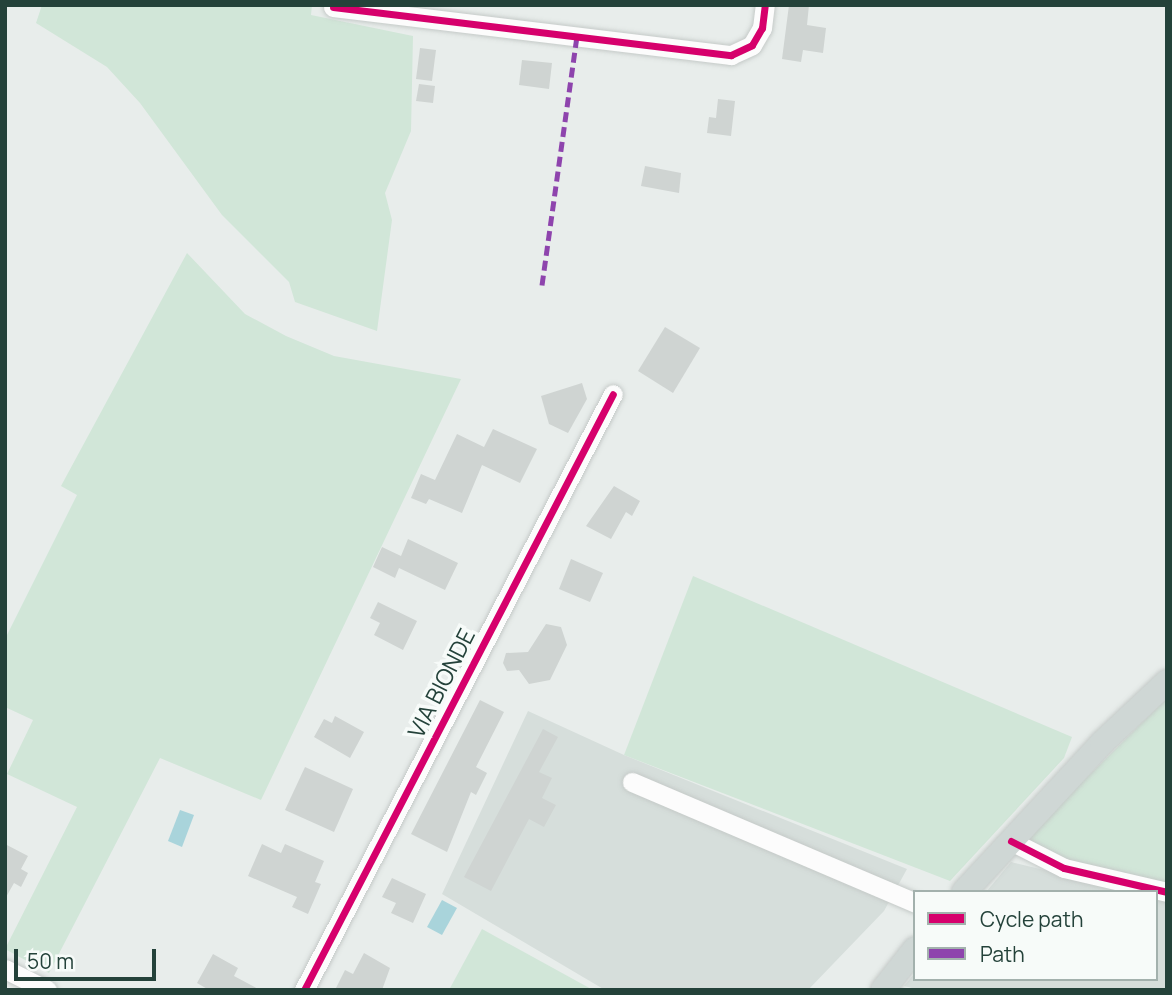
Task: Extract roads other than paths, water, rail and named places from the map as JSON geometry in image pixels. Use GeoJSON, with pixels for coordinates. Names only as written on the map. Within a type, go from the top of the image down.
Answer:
{"type":"FeatureCollection","features":[{"type":"Feature","properties":{"kind":"main road"},"geometry":{"type":"LineString","coordinates":[[966,890],[1010,841],[1167,682]]}},
{"type":"Feature","properties":{"kind":"main road"},"geometry":{"type":"LineString","coordinates":[[883,990],[913,952]]}},
{"type":"Feature","properties":{"kind":"street"},"geometry":{"type":"LineString","coordinates":[[333,7],[731,55],[752,45],[762,28],[765,5]]}},
{"type":"Feature","properties":{"kind":"street","name":"VIA BIONDE"},"geometry":{"type":"LineString","coordinates":[[304,990],[613,394]]}},
{"type":"Feature","properties":{"kind":"street"},"geometry":{"type":"LineString","coordinates":[[632,782],[913,902]]}},
{"type":"Feature","properties":{"kind":"street"},"geometry":{"type":"LineString","coordinates":[[1010,841],[1064,868],[1167,892]]}},
{"type":"Feature","properties":{"kind":"street"},"geometry":{"type":"LineString","coordinates":[[5,969],[47,990]]}},
{"type":"Feature","properties":{"kind":"water"},"geometry":{"type":"Polygon","coordinates":[[[180,810],[194,815],[182,847],[168,841],[180,810]]]}},
{"type":"Feature","properties":{"kind":"water"},"geometry":{"type":"Polygon","coordinates":[[[442,900],[457,908],[442,935],[427,927],[442,900]]]}}]}
